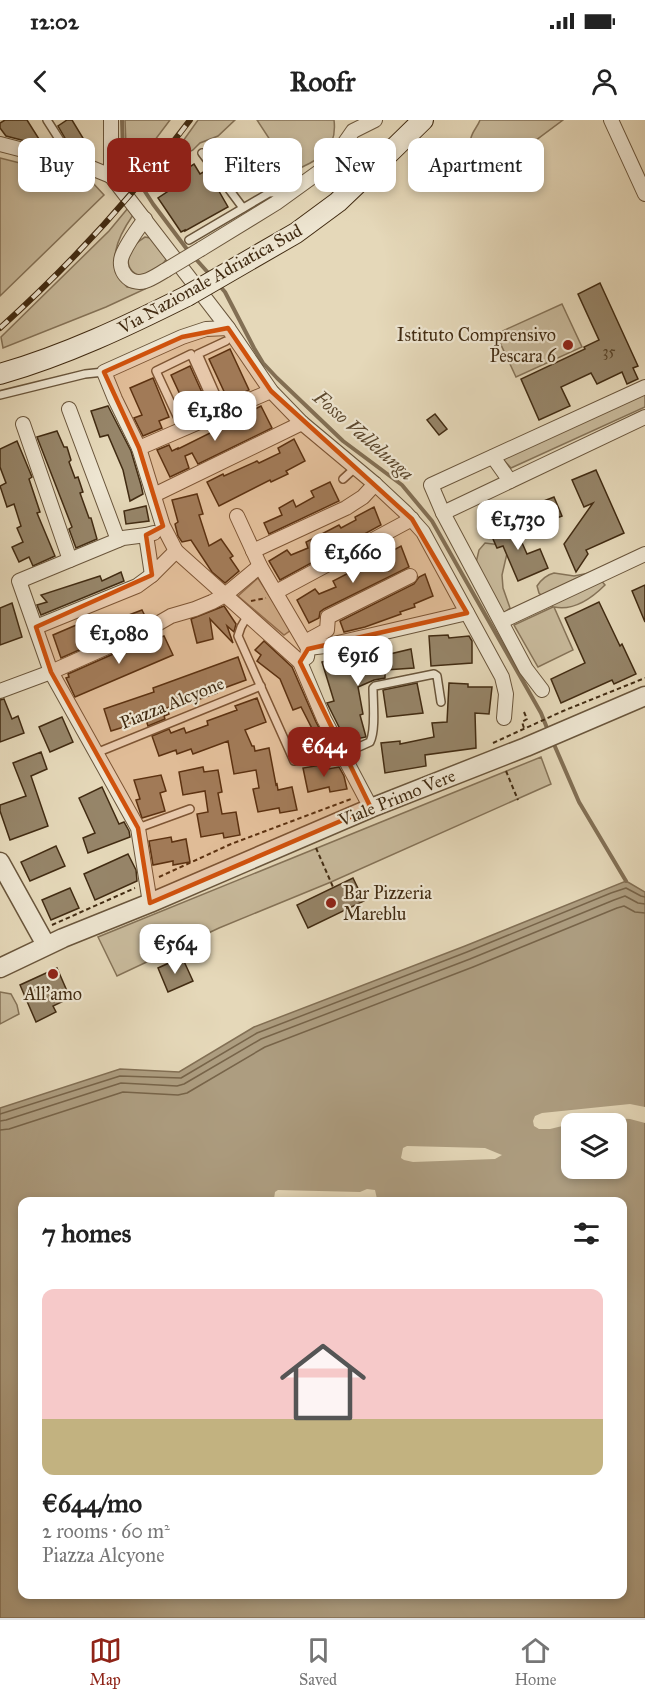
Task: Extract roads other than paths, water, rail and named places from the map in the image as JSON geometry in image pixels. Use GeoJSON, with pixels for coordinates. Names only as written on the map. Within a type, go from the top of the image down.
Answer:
{"type":"FeatureCollection","features":[{"type":"Feature","properties":{"kind":"main road","name":"Via Nazionale Adriatica Sud"},"geometry":{"type":"LineString","coordinates":[[0,374],[66,352],[126,327],[188,296],[296,233],[338,202],[423,120]]}},
{"type":"Feature","properties":{"kind":"street"},"geometry":{"type":"LineString","coordinates":[[111,120],[111,138]]}},
{"type":"Feature","properties":{"kind":"street"},"geometry":{"type":"LineString","coordinates":[[302,184],[330,164],[353,131],[375,120]]}},
{"type":"Feature","properties":{"kind":"street"},"geometry":{"type":"LineString","coordinates":[[611,120],[645,194]]}},
{"type":"Feature","properties":{"kind":"street"},"geometry":{"type":"LineString","coordinates":[[0,144],[18,149]]}},
{"type":"Feature","properties":{"kind":"street"},"geometry":{"type":"LineString","coordinates":[[123,192],[271,391],[302,423],[375,484],[423,532],[502,677],[506,694],[504,718]]}},
{"type":"Feature","properties":{"kind":"street"},"geometry":{"type":"LineString","coordinates":[[144,219],[123,253],[121,264],[129,279],[142,282],[201,249],[291,192]]}},
{"type":"Feature","properties":{"kind":"street"},"geometry":{"type":"LineString","coordinates":[[227,334],[206,329],[182,337],[104,372],[139,447],[163,526],[176,551],[300,662],[324,719],[343,754],[364,802]]}},
{"type":"Feature","properties":{"kind":"street"},"geometry":{"type":"LineString","coordinates":[[542,690],[526,669],[443,513],[431,485],[645,387]]}},
{"type":"Feature","properties":{"kind":"street"},"geometry":{"type":"LineString","coordinates":[[139,447],[271,391]]}},
{"type":"Feature","properties":{"kind":"street"},"geometry":{"type":"LineString","coordinates":[[69,409],[118,540]]}},
{"type":"Feature","properties":{"kind":"street"},"geometry":{"type":"LineString","coordinates":[[443,513],[645,417]]}},
{"type":"Feature","properties":{"kind":"street"},"geometry":{"type":"LineString","coordinates":[[154,495],[302,423]]}},
{"type":"Feature","properties":{"kind":"street"},"geometry":{"type":"LineString","coordinates":[[23,424],[70,560]]}},
{"type":"Feature","properties":{"kind":"street"},"geometry":{"type":"LineString","coordinates":[[493,457],[510,481]]}},
{"type":"Feature","properties":{"kind":"street"},"geometry":{"type":"LineString","coordinates":[[253,551],[346,508],[363,497],[375,484]]}},
{"type":"Feature","properties":{"kind":"street"},"geometry":{"type":"LineString","coordinates":[[237,516],[273,595],[307,645],[307,657],[300,662]]}},
{"type":"Feature","properties":{"kind":"street"},"geometry":{"type":"LineString","coordinates":[[273,595],[412,519]]}},
{"type":"Feature","properties":{"kind":"street"},"geometry":{"type":"LineString","coordinates":[[150,903],[138,828],[51,672],[20,581],[118,540],[154,533],[163,526]]}},
{"type":"Feature","properties":{"kind":"street"},"geometry":{"type":"LineString","coordinates":[[146,535],[152,575]]}},
{"type":"Feature","properties":{"kind":"street"},"geometry":{"type":"LineString","coordinates":[[36,627],[137,586],[152,575],[176,551]]}},
{"type":"Feature","properties":{"kind":"street"},"geometry":{"type":"LineString","coordinates":[[502,621],[645,554]]}},
{"type":"Feature","properties":{"kind":"street"},"geometry":{"type":"LineString","coordinates":[[0,691],[51,672],[152,627],[171,616],[195,609],[225,595],[260,566]]}},
{"type":"Feature","properties":{"kind":"street"},"geometry":{"type":"LineString","coordinates":[[307,645],[327,630],[328,616],[410,576]]}},
{"type":"Feature","properties":{"kind":"street"},"geometry":{"type":"LineString","coordinates":[[307,645],[325,646],[467,613]]}},
{"type":"Feature","properties":{"kind":"street","name":"Viale Primo Vere"},"geometry":{"type":"LineString","coordinates":[[0,968],[46,937],[150,903],[310,834],[364,802],[522,739],[571,728],[645,696]]}},
{"type":"Feature","properties":{"kind":"street"},"geometry":{"type":"LineString","coordinates":[[0,862],[46,937]]}},
{"type":"Feature","properties":{"kind":"lane"},"geometry":{"type":"LineString","coordinates":[[47,120],[58,138]]}},
{"type":"Feature","properties":{"kind":"lane"},"geometry":{"type":"LineString","coordinates":[[202,153],[243,208]]}},
{"type":"Feature","properties":{"kind":"lane"},"geometry":{"type":"LineString","coordinates":[[189,240],[269,193],[291,192]]}},
{"type":"Feature","properties":{"kind":"lane"},"geometry":{"type":"LineString","coordinates":[[221,413],[198,354],[227,334]]}},
{"type":"Feature","properties":{"kind":"lane"},"geometry":{"type":"LineString","coordinates":[[183,429],[156,371],[191,354],[221,413]]}},
{"type":"Feature","properties":{"kind":"lane"},"geometry":{"type":"LineString","coordinates":[[0,395],[85,374],[104,372]]}},
{"type":"Feature","properties":{"kind":"lane"},"geometry":{"type":"LineString","coordinates":[[343,478],[355,468]]}},
{"type":"Feature","properties":{"kind":"lane"},"geometry":{"type":"LineString","coordinates":[[242,611],[238,636],[294,761],[343,754],[371,741],[373,688],[375,686],[434,674],[437,676],[441,702]]}},
{"type":"Feature","properties":{"kind":"lane","name":"Piazza Alcyone"},"geometry":{"type":"LineString","coordinates":[[96,753],[261,686]]}},
{"type":"Feature","properties":{"kind":"lane"},"geometry":{"type":"LineString","coordinates":[[138,828],[190,809]]}},
{"type":"Feature","properties":{"kind":"water"},"geometry":{"type":"Polygon","coordinates":[[[626,881],[645,892],[645,1618],[0,1618],[0,1108],[120,1069],[179,1072],[254,1027],[626,881]]]}},
{"type":"Feature","properties":{"kind":"waterway","name":"Fosso Vallelunga"},"geometry":{"type":"LineString","coordinates":[[122,120],[123,150],[126,162],[153,204],[189,252]]}},
{"type":"Feature","properties":{"kind":"waterway","name":"Fosso Vallelunga"},"geometry":{"type":"LineString","coordinates":[[194,257],[211,276]]}},
{"type":"Feature","properties":{"kind":"waterway","name":"Fosso Vallelunga"},"geometry":{"type":"LineString","coordinates":[[218,284],[225,292],[263,363],[343,441],[402,485],[432,521],[541,713],[549,733]]}},
{"type":"Feature","properties":{"kind":"waterway","name":"Fosso Vallelunga"},"geometry":{"type":"LineString","coordinates":[[553,742],[579,802],[626,881]]}},
{"type":"Feature","properties":{"kind":"railway"},"geometry":{"type":"LineString","coordinates":[[0,328],[100,228],[147,175],[190,120]]}},
{"type":"Feature","properties":{"kind":"place","name":"Istituto Comprensivo Pescara 6"},"geometry":{"type":"Point","coordinates":[568,345]}},
{"type":"Feature","properties":{"kind":"place","name":"Bar Pizzeria Mareblu"},"geometry":{"type":"Point","coordinates":[331,903]}},
{"type":"Feature","properties":{"kind":"place","name":"All'amo"},"geometry":{"type":"Point","coordinates":[53,974]}}]}
